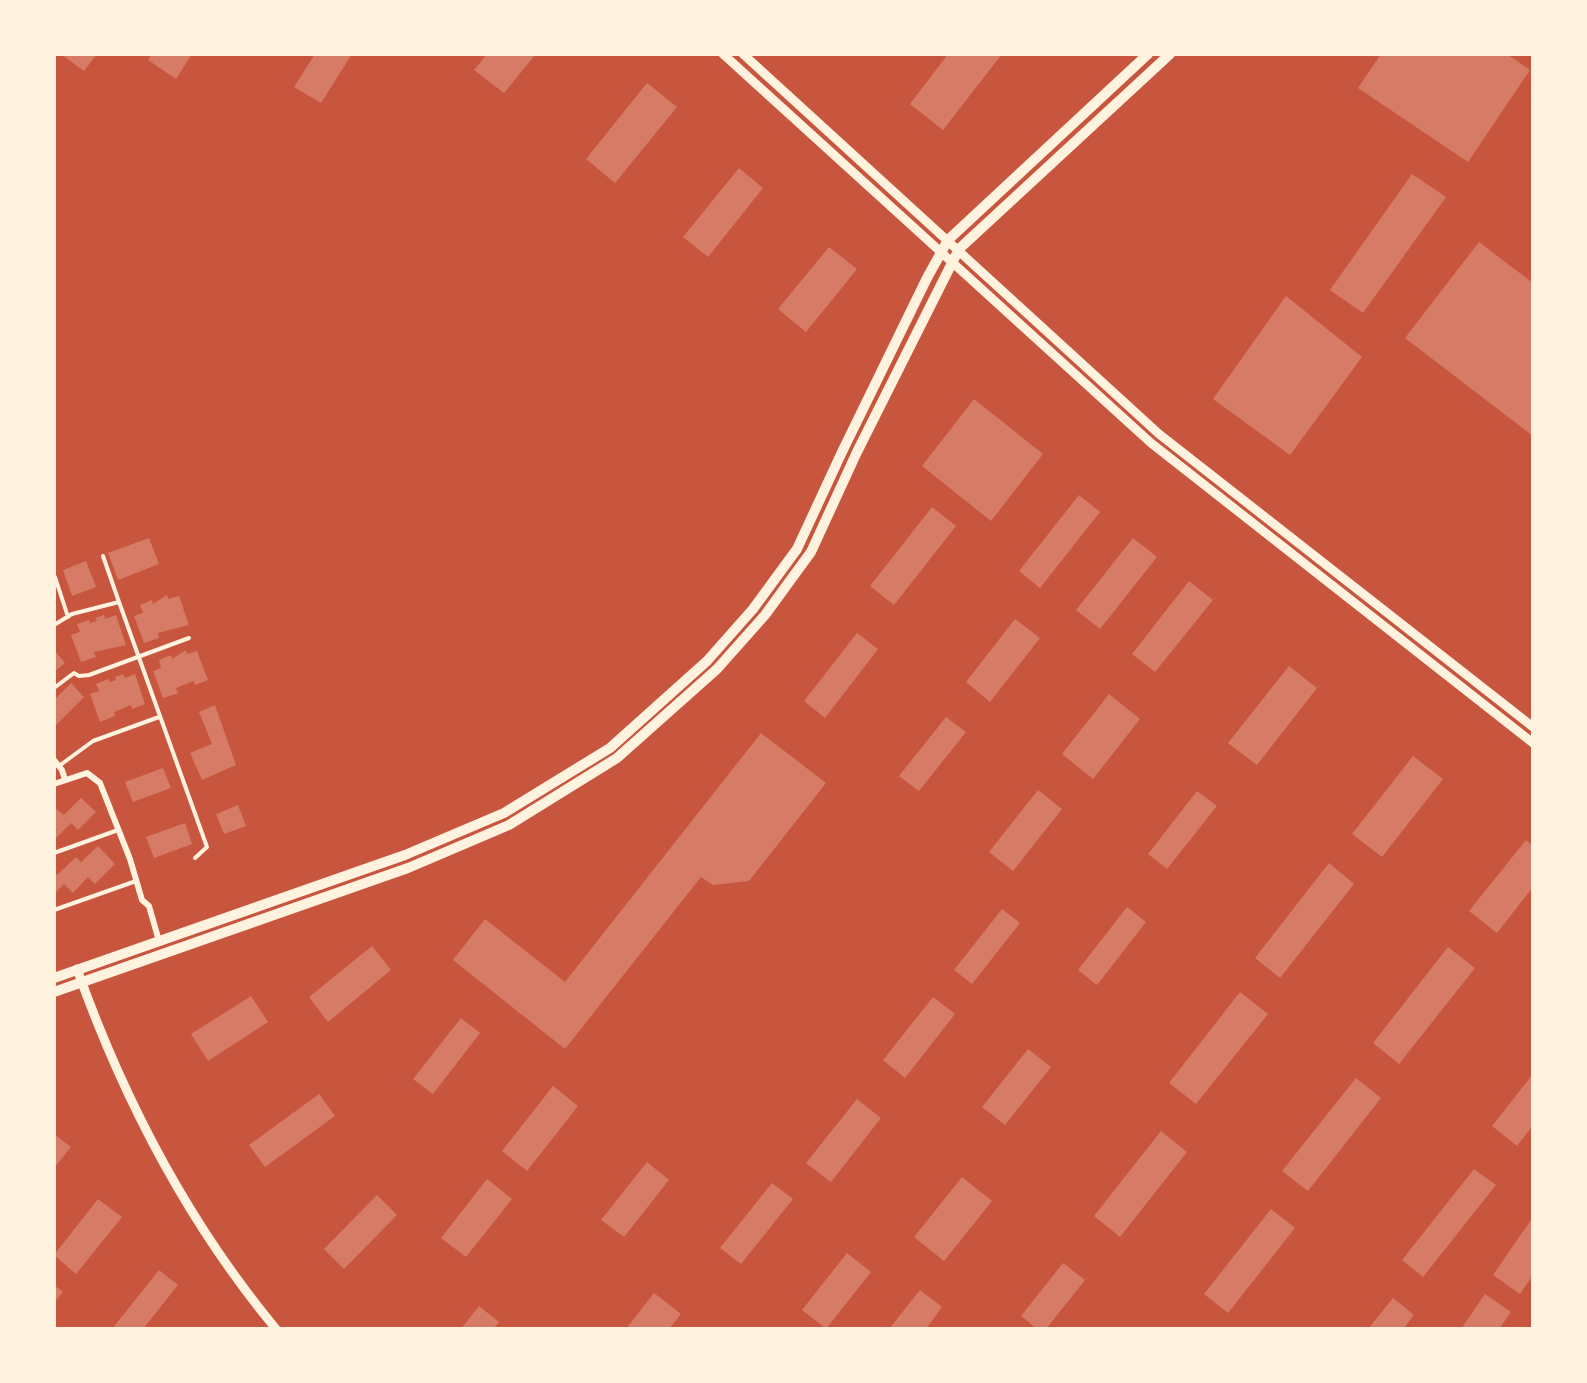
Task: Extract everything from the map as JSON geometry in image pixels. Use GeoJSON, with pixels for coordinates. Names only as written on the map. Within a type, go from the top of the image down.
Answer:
{"type":"FeatureCollection","features":[{"type":"Feature","properties":{"kind":"main road"},"geometry":{"type":"LineString","coordinates":[[54,978],[405,855],[504,813],[610,748],[706,661],[753,609],[797,549],[842,452],[948,240],[1148,54]]}},
{"type":"Feature","properties":{"kind":"main road"},"geometry":{"type":"LineString","coordinates":[[54,992],[408,868],[509,825],[617,758],[717,669],[765,615],[811,552],[857,452],[959,249],[1170,54]]}},
{"type":"Feature","properties":{"kind":"street"},"geometry":{"type":"LineString","coordinates":[[723,54],[952,260],[1151,444],[1533,743]]}},
{"type":"Feature","properties":{"kind":"street"},"geometry":{"type":"LineString","coordinates":[[743,54],[1159,434],[1533,727]]}},
{"type":"Feature","properties":{"kind":"street"},"geometry":{"type":"LineString","coordinates":[[57,763],[65,780]]}},
{"type":"Feature","properties":{"kind":"street"},"geometry":{"type":"LineString","coordinates":[[54,784],[87,773],[95,777],[119,830],[142,900],[149,906],[159,941]]}},
{"type":"Feature","properties":{"kind":"street"},"geometry":{"type":"LineString","coordinates":[[77,969],[128,1093],[177,1186],[250,1298],[276,1329]]}},
{"type":"Feature","properties":{"kind":"lane"},"geometry":{"type":"LineString","coordinates":[[103,556],[207,847],[201,855],[195,858]]}},
{"type":"Feature","properties":{"kind":"lane"},"geometry":{"type":"LineString","coordinates":[[56,578],[68,617]]}},
{"type":"Feature","properties":{"kind":"lane"},"geometry":{"type":"LineString","coordinates":[[54,625],[68,617],[119,602]]}},
{"type":"Feature","properties":{"kind":"lane"},"geometry":{"type":"LineString","coordinates":[[54,688],[74,673],[79,676],[89,675],[138,659],[189,638]]}},
{"type":"Feature","properties":{"kind":"lane"},"geometry":{"type":"LineString","coordinates":[[57,763],[93,741],[159,717]]}},
{"type":"Feature","properties":{"kind":"lane"},"geometry":{"type":"LineString","coordinates":[[54,853],[119,830]]}},
{"type":"Feature","properties":{"kind":"lane"},"geometry":{"type":"LineString","coordinates":[[54,910],[136,882]]}},
{"type":"Feature","properties":{"kind":"building"},"geometry":{"type":"Polygon","coordinates":[[[61,54],[97,54],[84,71],[61,54]]]}},
{"type":"Feature","properties":{"kind":"building"},"geometry":{"type":"Polygon","coordinates":[[[152,54],[192,54],[176,79],[148,60],[152,54]]]}},
{"type":"Feature","properties":{"kind":"building"},"geometry":{"type":"Polygon","coordinates":[[[315,54],[352,54],[321,103],[294,87],[315,54]]]}},
{"type":"Feature","properties":{"kind":"building"},"geometry":{"type":"Polygon","coordinates":[[[487,54],[536,54],[504,93],[474,70],[487,54]]]}},
{"type":"Feature","properties":{"kind":"building"},"geometry":{"type":"Polygon","coordinates":[[[948,54],[1002,54],[943,130],[910,104],[948,54]]]}},
{"type":"Feature","properties":{"kind":"building"},"geometry":{"type":"Polygon","coordinates":[[[1381,54],[1507,54],[1530,70],[1468,162],[1358,88],[1381,54]]]}},
{"type":"Feature","properties":{"kind":"building"},"geometry":{"type":"Polygon","coordinates":[[[647,83],[677,107],[615,183],[586,159],[647,83]]]}},
{"type":"Feature","properties":{"kind":"building"},"geometry":{"type":"Polygon","coordinates":[[[739,168],[763,188],[708,257],[683,237],[739,168]]]}},
{"type":"Feature","properties":{"kind":"building"},"geometry":{"type":"Polygon","coordinates":[[[1412,174],[1446,197],[1363,313],[1330,290],[1412,174]]]}},
{"type":"Feature","properties":{"kind":"building"},"geometry":{"type":"Polygon","coordinates":[[[1479,242],[1533,283],[1533,436],[1405,338],[1479,242]]]}},
{"type":"Feature","properties":{"kind":"building"},"geometry":{"type":"Polygon","coordinates":[[[829,247],[857,269],[806,332],[778,309],[829,247]]]}},
{"type":"Feature","properties":{"kind":"building"},"geometry":{"type":"Polygon","coordinates":[[[1286,296],[1362,357],[1290,455],[1213,399],[1286,296]]]}},
{"type":"Feature","properties":{"kind":"building"},"geometry":{"type":"Polygon","coordinates":[[[974,399],[1043,454],[991,521],[922,466],[974,399]]]}},
{"type":"Feature","properties":{"kind":"building"},"geometry":{"type":"Polygon","coordinates":[[[1079,495],[1100,512],[1040,588],[1019,571],[1079,495]]]}},
{"type":"Feature","properties":{"kind":"building"},"geometry":{"type":"Polygon","coordinates":[[[932,507],[956,526],[894,605],[870,586],[932,507]]]}},
{"type":"Feature","properties":{"kind":"building"},"geometry":{"type":"Polygon","coordinates":[[[149,538],[159,564],[118,580],[108,553],[149,538]]]}},
{"type":"Feature","properties":{"kind":"building"},"geometry":{"type":"Polygon","coordinates":[[[1133,538],[1157,557],[1100,629],[1076,610],[1133,538]]]}},
{"type":"Feature","properties":{"kind":"building"},"geometry":{"type":"Polygon","coordinates":[[[86,561],[96,587],[72,596],[63,570],[86,561]]]}},
{"type":"Feature","properties":{"kind":"building"},"geometry":{"type":"Polygon","coordinates":[[[1189,581],[1213,600],[1155,672],[1132,654],[1189,581]]]}},
{"type":"Feature","properties":{"kind":"building"},"geometry":{"type":"Polygon","coordinates":[[[167,595],[168,599],[179,596],[189,625],[158,633],[159,638],[144,643],[134,616],[143,613],[140,605],[152,600],[153,604],[167,595]]]}},
{"type":"Feature","properties":{"kind":"building"},"geometry":{"type":"Polygon","coordinates":[[[104,615],[105,619],[116,615],[126,645],[94,652],[96,657],[81,662],[71,635],[80,632],[77,624],[89,620],[90,623],[97,621],[95,618],[104,615]]]}},
{"type":"Feature","properties":{"kind":"building"},"geometry":{"type":"Polygon","coordinates":[[[1015,619],[1040,638],[990,702],[966,682],[1015,619]]]}},
{"type":"Feature","properties":{"kind":"building"},"geometry":{"type":"Polygon","coordinates":[[[857,633],[878,649],[825,718],[804,701],[857,633]]]}},
{"type":"Feature","properties":{"kind":"building"},"geometry":{"type":"Polygon","coordinates":[[[54,650],[65,663],[54,672],[54,650]]]}},
{"type":"Feature","properties":{"kind":"building"},"geometry":{"type":"Polygon","coordinates":[[[186,650],[187,654],[197,651],[208,680],[195,685],[194,681],[176,688],[178,693],[163,698],[153,671],[161,668],[159,660],[171,655],[172,659],[186,650]]]}},
{"type":"Feature","properties":{"kind":"building"},"geometry":{"type":"Polygon","coordinates":[[[1289,666],[1317,688],[1257,765],[1228,743],[1289,666]]]}},
{"type":"Feature","properties":{"kind":"building"},"geometry":{"type":"Polygon","coordinates":[[[123,674],[125,678],[135,674],[145,704],[132,709],[131,705],[114,712],[115,716],[100,722],[90,694],[99,691],[96,684],[108,679],[110,682],[116,680],[115,677],[123,674]]]}},
{"type":"Feature","properties":{"kind":"building"},"geometry":{"type":"Polygon","coordinates":[[[71,683],[84,697],[54,727],[54,700],[71,683]]]}},
{"type":"Feature","properties":{"kind":"building"},"geometry":{"type":"Polygon","coordinates":[[[1109,694],[1140,719],[1093,779],[1062,754],[1109,694]]]}},
{"type":"Feature","properties":{"kind":"building"},"geometry":{"type":"Polygon","coordinates":[[[215,705],[236,765],[202,780],[190,753],[212,744],[199,712],[215,705]]]}},
{"type":"Feature","properties":{"kind":"building"},"geometry":{"type":"Polygon","coordinates":[[[946,717],[966,732],[919,791],[899,776],[946,717]]]}},
{"type":"Feature","properties":{"kind":"building"},"geometry":{"type":"Polygon","coordinates":[[[761,733],[826,783],[749,881],[713,885],[701,877],[565,1049],[453,960],[485,919],[565,982],[761,733]]]}},
{"type":"Feature","properties":{"kind":"building"},"geometry":{"type":"Polygon","coordinates":[[[1413,756],[1443,779],[1382,857],[1352,834],[1413,756]]]}},
{"type":"Feature","properties":{"kind":"building"},"geometry":{"type":"Polygon","coordinates":[[[163,768],[171,788],[133,802],[125,782],[163,768]]]}},
{"type":"Feature","properties":{"kind":"building"},"geometry":{"type":"Polygon","coordinates":[[[1038,790],[1062,809],[1013,871],[989,852],[1038,790]]]}},
{"type":"Feature","properties":{"kind":"building"},"geometry":{"type":"Polygon","coordinates":[[[1197,791],[1217,806],[1167,869],[1148,854],[1197,791]]]}},
{"type":"Feature","properties":{"kind":"building"},"geometry":{"type":"Polygon","coordinates":[[[81,798],[96,812],[78,830],[71,823],[54,840],[54,807],[64,815],[81,798]]]}},
{"type":"Feature","properties":{"kind":"building"},"geometry":{"type":"Polygon","coordinates":[[[238,805],[246,826],[224,834],[216,814],[238,805]]]}},
{"type":"Feature","properties":{"kind":"building"},"geometry":{"type":"Polygon","coordinates":[[[185,823],[192,844],[154,858],[146,837],[185,823]]]}},
{"type":"Feature","properties":{"kind":"building"},"geometry":{"type":"Polygon","coordinates":[[[1526,840],[1533,846],[1533,887],[1497,933],[1469,911],[1526,840]]]}},
{"type":"Feature","properties":{"kind":"building"},"geometry":{"type":"Polygon","coordinates":[[[98,846],[115,864],[95,884],[88,877],[73,893],[64,884],[54,894],[54,871],[57,875],[76,857],[81,862],[98,846]]]}},
{"type":"Feature","properties":{"kind":"building"},"geometry":{"type":"Polygon","coordinates":[[[1329,863],[1354,884],[1280,978],[1255,958],[1329,863]]]}},
{"type":"Feature","properties":{"kind":"building"},"geometry":{"type":"Polygon","coordinates":[[[1127,907],[1146,922],[1097,985],[1078,970],[1127,907]]]}},
{"type":"Feature","properties":{"kind":"building"},"geometry":{"type":"Polygon","coordinates":[[[1002,909],[1020,923],[972,984],[954,970],[1002,909]]]}},
{"type":"Feature","properties":{"kind":"building"},"geometry":{"type":"Polygon","coordinates":[[[372,946],[391,970],[328,1022],[309,997],[372,946]]]}},
{"type":"Feature","properties":{"kind":"building"},"geometry":{"type":"Polygon","coordinates":[[[1448,947],[1475,968],[1399,1064],[1373,1043],[1448,947]]]}},
{"type":"Feature","properties":{"kind":"building"},"geometry":{"type":"Polygon","coordinates":[[[1240,992],[1268,1014],[1196,1104],[1169,1083],[1240,992]]]}},
{"type":"Feature","properties":{"kind":"building"},"geometry":{"type":"Polygon","coordinates":[[[251,996],[268,1022],[208,1061],[191,1034],[251,996]]]}},
{"type":"Feature","properties":{"kind":"building"},"geometry":{"type":"Polygon","coordinates":[[[933,997],[955,1014],[905,1078],[883,1060],[933,997]]]}},
{"type":"Feature","properties":{"kind":"building"},"geometry":{"type":"Polygon","coordinates":[[[461,1018],[480,1033],[433,1094],[413,1079],[461,1018]]]}},
{"type":"Feature","properties":{"kind":"building"},"geometry":{"type":"Polygon","coordinates":[[[1028,1049],[1051,1067],[1005,1125],[982,1107],[1028,1049]]]}},
{"type":"Feature","properties":{"kind":"building"},"geometry":{"type":"Polygon","coordinates":[[[1533,1074],[1533,1125],[1517,1146],[1492,1126],[1533,1074]]]}},
{"type":"Feature","properties":{"kind":"building"},"geometry":{"type":"Polygon","coordinates":[[[1356,1078],[1381,1098],[1308,1191],[1282,1171],[1356,1078]]]}},
{"type":"Feature","properties":{"kind":"building"},"geometry":{"type":"Polygon","coordinates":[[[553,1086],[578,1106],[527,1171],[502,1151],[553,1086]]]}},
{"type":"Feature","properties":{"kind":"building"},"geometry":{"type":"Polygon","coordinates":[[[319,1094],[335,1116],[265,1167],[249,1145],[319,1094]]]}},
{"type":"Feature","properties":{"kind":"building"},"geometry":{"type":"Polygon","coordinates":[[[857,1099],[881,1118],[831,1182],[806,1163],[857,1099]]]}},
{"type":"Feature","properties":{"kind":"building"},"geometry":{"type":"Polygon","coordinates":[[[1161,1131],[1187,1152],[1120,1237],[1094,1216],[1161,1131]]]}},
{"type":"Feature","properties":{"kind":"building"},"geometry":{"type":"Polygon","coordinates":[[[54,1134],[71,1147],[54,1168],[54,1134]]]}},
{"type":"Feature","properties":{"kind":"building"},"geometry":{"type":"Polygon","coordinates":[[[647,1162],[669,1180],[624,1237],[601,1220],[647,1162]]]}},
{"type":"Feature","properties":{"kind":"building"},"geometry":{"type":"Polygon","coordinates":[[[1474,1169],[1496,1185],[1423,1277],[1402,1260],[1474,1169]]]}},
{"type":"Feature","properties":{"kind":"building"},"geometry":{"type":"Polygon","coordinates":[[[962,1177],[992,1201],[944,1261],[914,1237],[962,1177]]]}},
{"type":"Feature","properties":{"kind":"building"},"geometry":{"type":"Polygon","coordinates":[[[487,1179],[512,1199],[466,1257],[441,1238],[487,1179]]]}},
{"type":"Feature","properties":{"kind":"building"},"geometry":{"type":"Polygon","coordinates":[[[772,1183],[793,1199],[741,1264],[720,1248],[772,1183]]]}},
{"type":"Feature","properties":{"kind":"building"},"geometry":{"type":"Polygon","coordinates":[[[377,1195],[397,1215],[344,1269],[324,1249],[377,1195]]]}},
{"type":"Feature","properties":{"kind":"building"},"geometry":{"type":"Polygon","coordinates":[[[98,1199],[122,1217],[76,1274],[54,1255],[98,1199]]]}},
{"type":"Feature","properties":{"kind":"building"},"geometry":{"type":"Polygon","coordinates":[[[1271,1209],[1295,1228],[1228,1313],[1204,1294],[1271,1209]]]}},
{"type":"Feature","properties":{"kind":"building"},"geometry":{"type":"Polygon","coordinates":[[[1533,1217],[1533,1275],[1520,1294],[1493,1275],[1533,1217]]]}},
{"type":"Feature","properties":{"kind":"building"},"geometry":{"type":"Polygon","coordinates":[[[847,1253],[871,1272],[826,1329],[802,1310],[847,1253]]]}},
{"type":"Feature","properties":{"kind":"building"},"geometry":{"type":"Polygon","coordinates":[[[1063,1263],[1085,1280],[1046,1329],[1037,1329],[1021,1316],[1063,1263]]]}},
{"type":"Feature","properties":{"kind":"building"},"geometry":{"type":"Polygon","coordinates":[[[159,1270],[178,1285],[143,1329],[112,1329],[159,1270]]]}},
{"type":"Feature","properties":{"kind":"building"},"geometry":{"type":"Polygon","coordinates":[[[54,1285],[63,1292],[54,1303],[54,1285]]]}},
{"type":"Feature","properties":{"kind":"building"},"geometry":{"type":"Polygon","coordinates":[[[920,1290],[942,1307],[926,1329],[889,1329],[920,1290]]]}},
{"type":"Feature","properties":{"kind":"building"},"geometry":{"type":"Polygon","coordinates":[[[654,1293],[681,1314],[669,1329],[626,1329],[654,1293]]]}},
{"type":"Feature","properties":{"kind":"building"},"geometry":{"type":"Polygon","coordinates":[[[1485,1294],[1511,1312],[1499,1329],[1461,1329],[1485,1294]]]}},
{"type":"Feature","properties":{"kind":"building"},"geometry":{"type":"Polygon","coordinates":[[[1393,1298],[1414,1315],[1403,1329],[1368,1329],[1393,1298]]]}},
{"type":"Feature","properties":{"kind":"building"},"geometry":{"type":"Polygon","coordinates":[[[479,1306],[499,1322],[493,1329],[461,1329],[479,1306]]]}}]}
